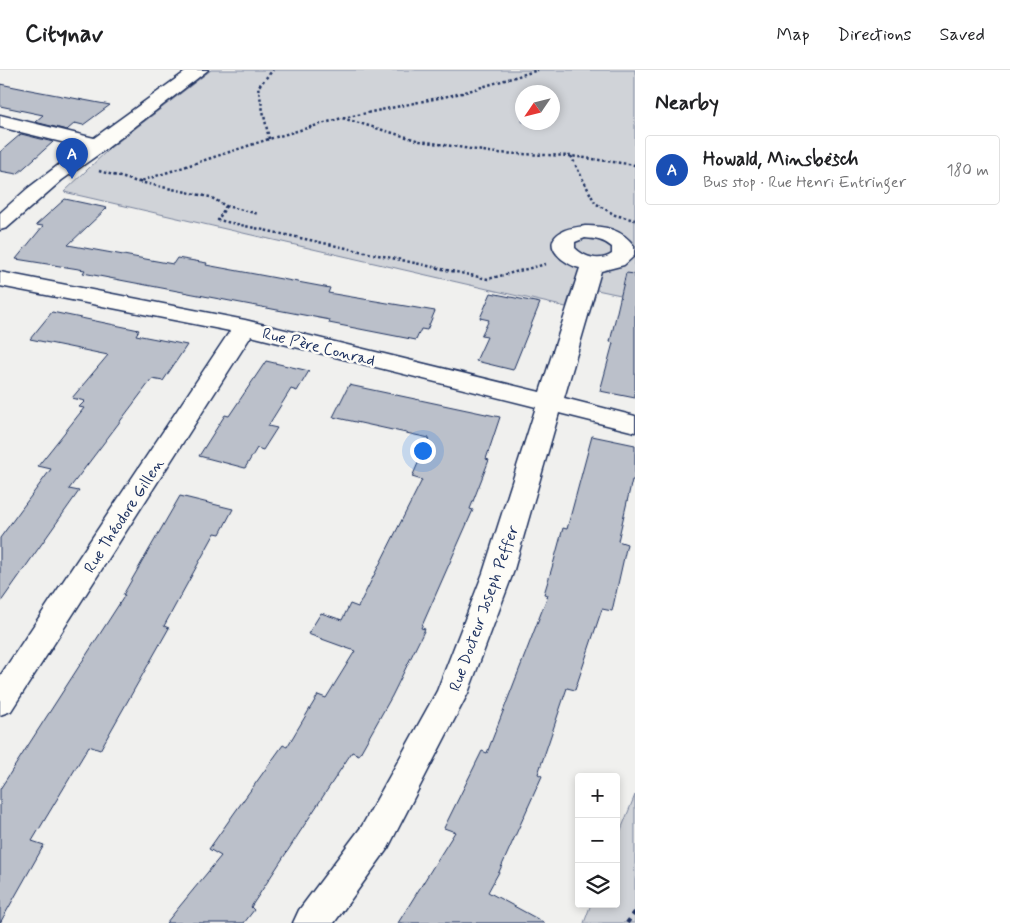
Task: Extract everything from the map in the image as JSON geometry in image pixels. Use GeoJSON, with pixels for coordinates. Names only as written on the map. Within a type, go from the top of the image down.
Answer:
{"type":"FeatureCollection","features":[{"type":"Feature","properties":{"kind":"street"},"geometry":{"type":"LineString","coordinates":[[0,224],[34,192],[200,70]]}},
{"type":"Feature","properties":{"kind":"street"},"geometry":{"type":"LineString","coordinates":[[0,121],[99,145]]}},
{"type":"Feature","properties":{"kind":"street","name":"Rue Docteur Joseph Peffer"},"geometry":{"type":"LineString","coordinates":[[312,923],[374,837],[452,693],[498,573],[551,403],[582,261]]}},
{"type":"Feature","properties":{"kind":"street","name":"Rue Père Conrad"},"geometry":{"type":"LineString","coordinates":[[0,279],[245,328],[635,424]]}},
{"type":"Feature","properties":{"kind":"street","name":"Rue Théodore Gillen"},"geometry":{"type":"LineString","coordinates":[[0,702],[245,328]]}},
{"type":"Feature","properties":{"kind":"path"},"geometry":{"type":"LineString","coordinates":[[269,140],[258,87],[273,70]]}},
{"type":"Feature","properties":{"kind":"path"},"geometry":{"type":"LineString","coordinates":[[138,182],[342,118],[462,93],[538,70]]}},
{"type":"Feature","properties":{"kind":"path"},"geometry":{"type":"LineString","coordinates":[[342,118],[420,141],[496,153],[571,156],[635,165]]}},
{"type":"Feature","properties":{"kind":"path"},"geometry":{"type":"LineString","coordinates":[[571,156],[595,203],[615,214],[635,220]]}},
{"type":"Feature","properties":{"kind":"path"},"geometry":{"type":"LineString","coordinates":[[71,165],[138,182],[210,197],[226,206],[260,214]]}},
{"type":"Feature","properties":{"kind":"path"},"geometry":{"type":"LineString","coordinates":[[226,206],[218,220],[488,279],[582,261]]}},
{"type":"Feature","properties":{"kind":"path"},"geometry":{"type":"LineString","coordinates":[[627,923],[635,912]]}},
{"type":"Feature","properties":{"kind":"shaded area"},"geometry":{"type":"Polygon","coordinates":[[[211,70],[635,70],[635,298],[573,285],[566,307],[64,192],[110,148],[211,70]]]}},
{"type":"Feature","properties":{"kind":"shaded area"},"geometry":{"type":"Polygon","coordinates":[[[635,795],[635,923],[584,923],[590,908],[620,908],[620,832],[635,795]]]}},
{"type":"Feature","properties":{"kind":"building"},"geometry":{"type":"Polygon","coordinates":[[[0,84],[110,105],[83,125],[75,123],[67,130],[35,122],[43,115],[0,106],[0,84]]]}},
{"type":"Feature","properties":{"kind":"building"},"geometry":{"type":"Polygon","coordinates":[[[21,134],[53,142],[17,174],[0,171],[0,152],[21,134]]]}},
{"type":"Feature","properties":{"kind":"building"},"geometry":{"type":"Polygon","coordinates":[[[65,199],[107,208],[68,245],[173,264],[177,258],[207,263],[206,265],[330,288],[328,293],[435,311],[427,330],[421,329],[416,340],[329,323],[330,320],[83,273],[85,270],[16,259],[43,226],[36,225],[65,199]]]}},
{"type":"Feature","properties":{"kind":"building"},"geometry":{"type":"Polygon","coordinates":[[[626,273],[635,274],[635,398],[600,391],[613,343],[610,342],[626,273]]]}},
{"type":"Feature","properties":{"kind":"building"},"geometry":{"type":"Polygon","coordinates":[[[491,293],[540,303],[513,370],[476,361],[487,337],[481,336],[489,320],[480,318],[491,293]]]}},
{"type":"Feature","properties":{"kind":"building"},"geometry":{"type":"Polygon","coordinates":[[[52,312],[139,330],[136,335],[187,345],[163,381],[152,379],[69,489],[79,491],[0,603],[0,538],[51,469],[38,466],[84,408],[79,407],[85,401],[72,398],[108,355],[30,339],[52,312]]]}},
{"type":"Feature","properties":{"kind":"building"},"geometry":{"type":"Polygon","coordinates":[[[266,361],[309,371],[297,391],[291,389],[268,426],[277,428],[263,450],[257,448],[245,468],[199,456],[225,415],[229,416],[266,361]]]}},
{"type":"Feature","properties":{"kind":"building"},"geometry":{"type":"Polygon","coordinates":[[[349,385],[500,417],[486,459],[489,460],[470,509],[473,510],[421,628],[425,629],[392,696],[359,755],[352,752],[251,907],[254,910],[244,923],[166,923],[221,856],[209,849],[283,745],[287,747],[318,695],[326,698],[355,651],[308,634],[321,613],[342,620],[350,604],[358,607],[422,480],[412,477],[429,438],[333,417],[349,385]]]}},
{"type":"Feature","properties":{"kind":"building"},"geometry":{"type":"Polygon","coordinates":[[[592,436],[635,445],[635,480],[632,480],[618,541],[627,544],[612,611],[602,609],[575,690],[567,688],[538,774],[542,776],[499,872],[488,892],[545,923],[398,923],[455,832],[444,828],[482,751],[487,753],[548,595],[544,594],[563,528],[567,529],[592,436]]]}},
{"type":"Feature","properties":{"kind":"building"},"geometry":{"type":"Polygon","coordinates":[[[180,496],[233,509],[220,534],[215,533],[164,626],[169,628],[100,750],[89,746],[32,841],[44,845],[0,923],[0,789],[125,595],[123,595],[180,496]]]}},
{"type":"Feature","properties":{"kind":"place","name":"Howald, Minsbësch"},"geometry":{"type":"Point","coordinates":[72,179]}}]}
